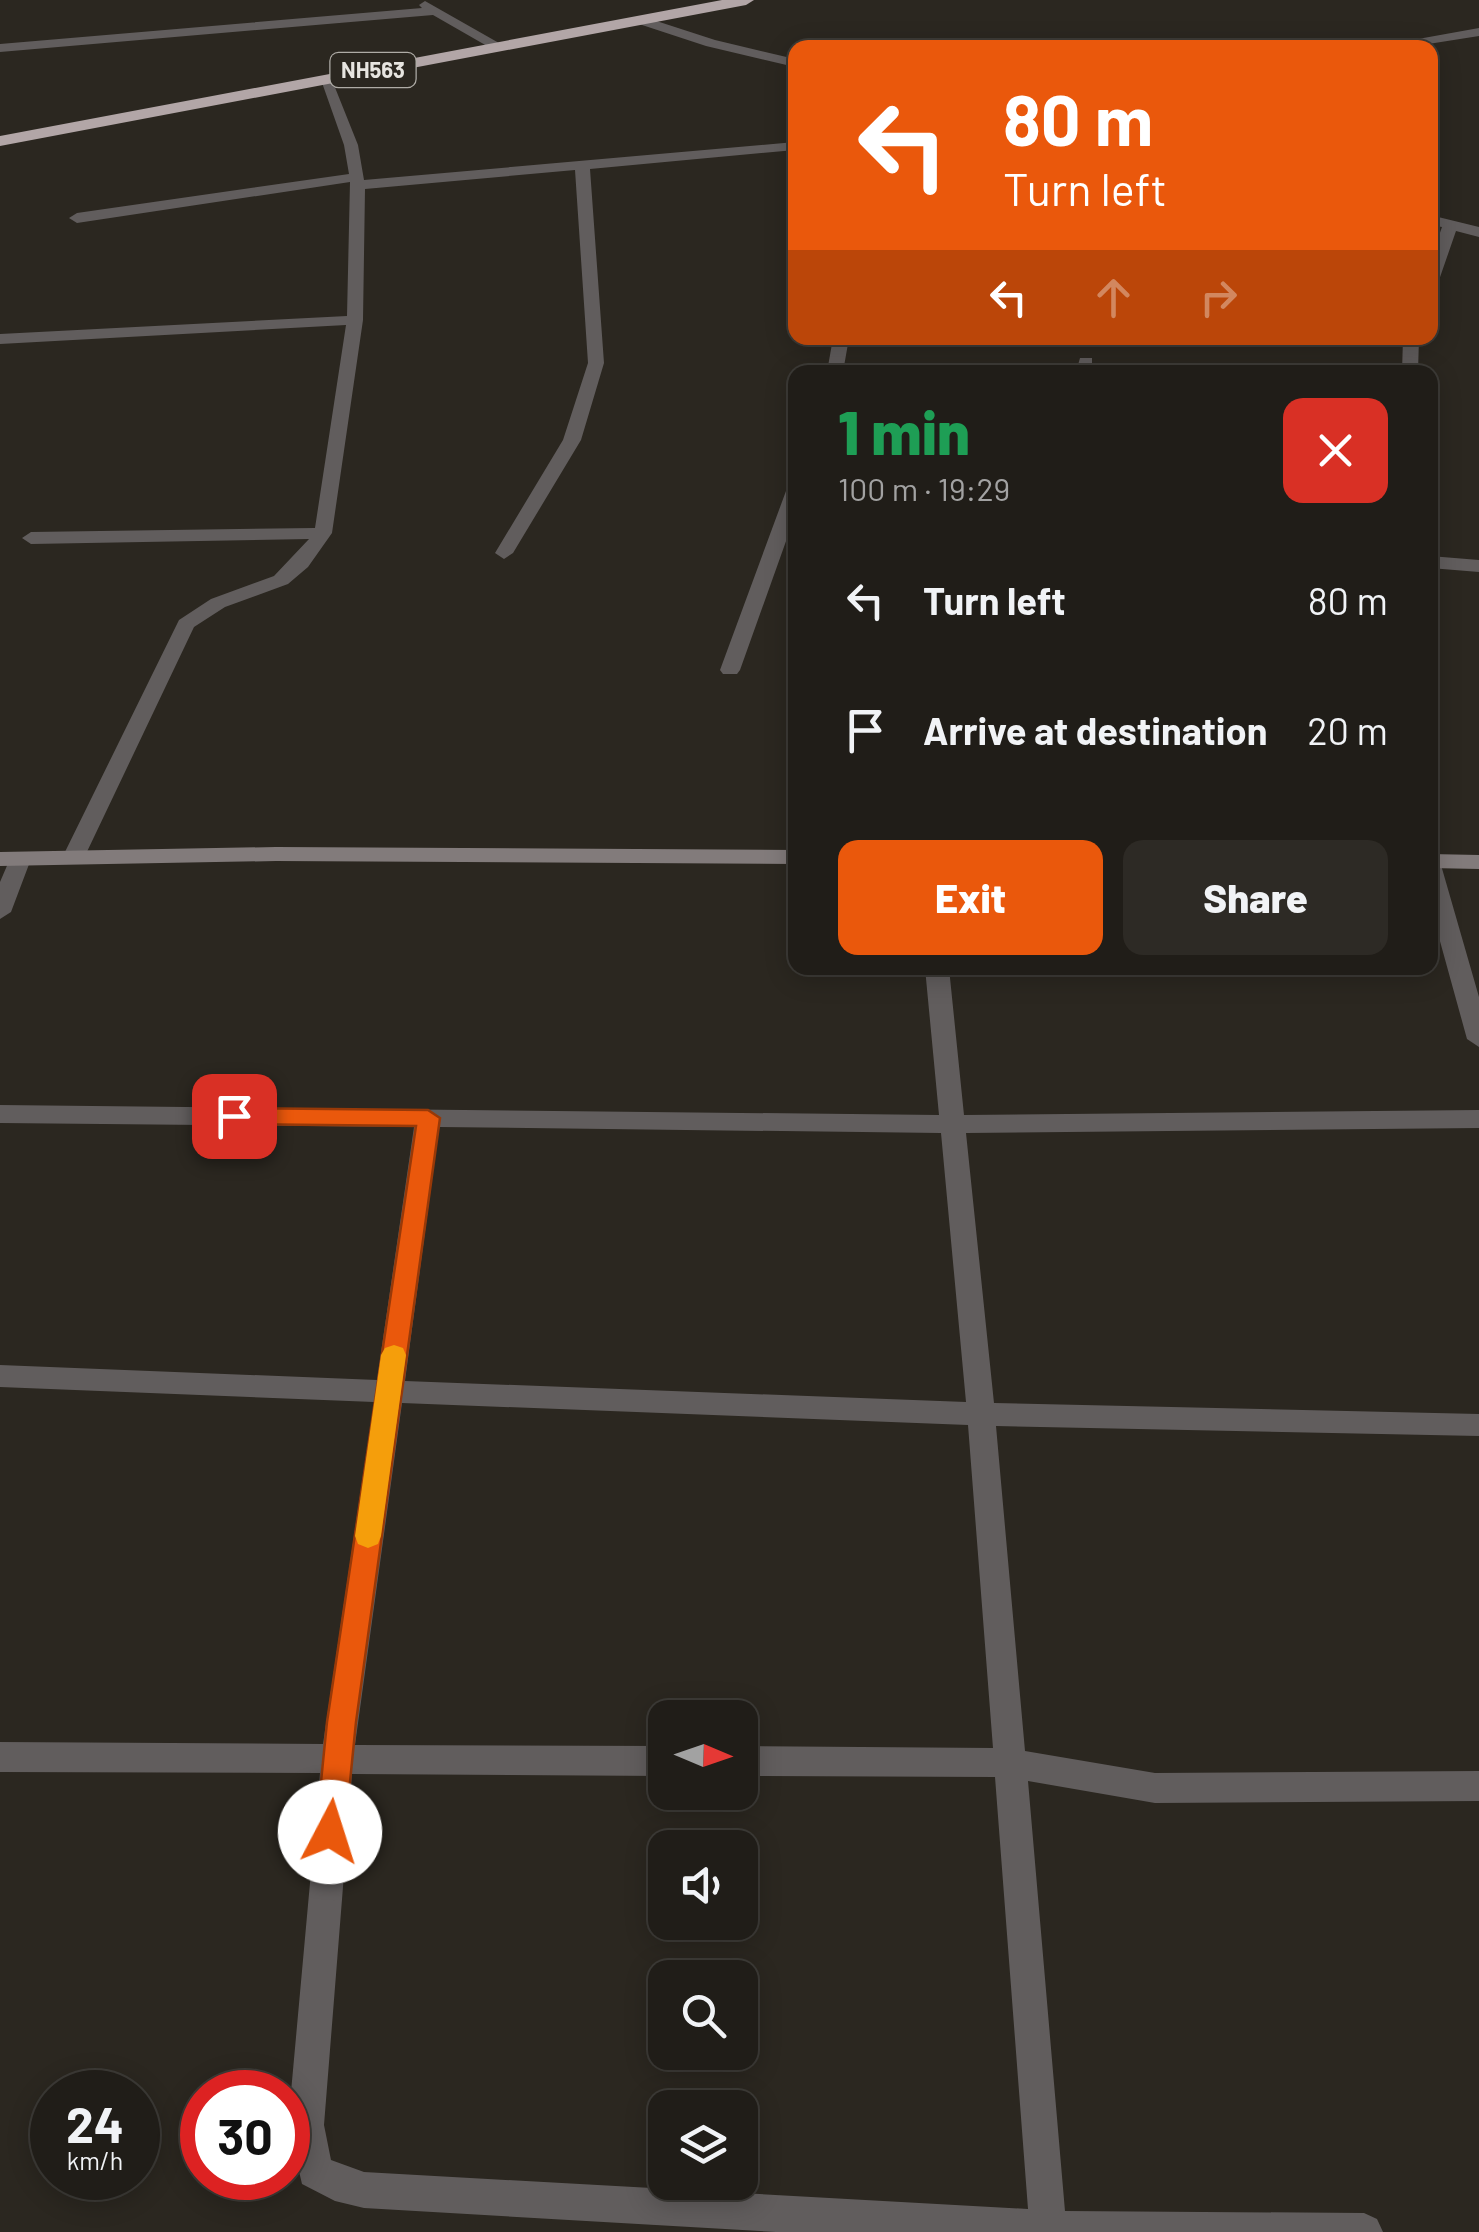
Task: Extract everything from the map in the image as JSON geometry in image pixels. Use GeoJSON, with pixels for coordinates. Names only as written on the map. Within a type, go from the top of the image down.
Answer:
{"type":"FeatureCollection","features":[{"type":"Feature","properties":{"kind":"highway","name":"NH563"},"geometry":{"type":"LineString","coordinates":[[0,141],[746,0]]}},
{"type":"Feature","properties":{"kind":"street"},"geometry":{"type":"LineString","coordinates":[[416,0],[499,46]]}},
{"type":"Feature","properties":{"kind":"street"},"geometry":{"type":"LineString","coordinates":[[0,48],[436,11]]}},
{"type":"Feature","properties":{"kind":"street"},"geometry":{"type":"LineString","coordinates":[[641,20],[788,62]]}},
{"type":"Feature","properties":{"kind":"street"},"geometry":{"type":"LineString","coordinates":[[1426,40],[1479,32]]}},
{"type":"Feature","properties":{"kind":"street"},"geometry":{"type":"LineString","coordinates":[[73,858],[186,624],[218,603],[281,580],[301,563],[322,533],[354,320],[358,181],[351,145],[325,80]]}},
{"type":"Feature","properties":{"kind":"street"},"geometry":{"type":"LineString","coordinates":[[76,218],[358,181],[788,147]]}},
{"type":"Feature","properties":{"kind":"street"},"geometry":{"type":"LineString","coordinates":[[504,553],[572,440],[596,363],[582,165]]}},
{"type":"Feature","properties":{"kind":"street"},"geometry":{"type":"LineString","coordinates":[[1438,222],[1479,232]]}},
{"type":"Feature","properties":{"kind":"street"},"geometry":{"type":"LineString","coordinates":[[1438,260],[1450,226]]}},
{"type":"Feature","properties":{"kind":"street"},"geometry":{"type":"LineString","coordinates":[[0,339],[354,320]]}},
{"type":"Feature","properties":{"kind":"street"},"geometry":{"type":"LineString","coordinates":[[730,670],[788,511]]}},
{"type":"Feature","properties":{"kind":"street"},"geometry":{"type":"LineString","coordinates":[[31,538],[322,533]]}},
{"type":"Feature","properties":{"kind":"street"},"geometry":{"type":"LineString","coordinates":[[1438,563],[1479,566]]}},
{"type":"Feature","properties":{"kind":"street"},"geometry":{"type":"LineString","coordinates":[[0,912],[10,859],[276,854],[788,857]]}},
{"type":"Feature","properties":{"kind":"street"},"geometry":{"type":"LineString","coordinates":[[1438,863],[1479,862]]}},
{"type":"Feature","properties":{"kind":"street"},"geometry":{"type":"LineString","coordinates":[[1438,892],[1479,1039]]}},
{"type":"Feature","properties":{"kind":"street"},"geometry":{"type":"LineString","coordinates":[[938,975],[980,1414],[1048,2231]]}},
{"type":"Feature","properties":{"kind":"street"},"geometry":{"type":"LineString","coordinates":[[0,1114],[952,1124],[1479,1119]]}},
{"type":"Feature","properties":{"kind":"street"},"geometry":{"type":"LineString","coordinates":[[428,1118],[337,1758],[306,2125],[315,2171],[335,2183],[364,2190],[1048,2231],[1364,2232]]}},
{"type":"Feature","properties":{"kind":"street"},"geometry":{"type":"LineString","coordinates":[[0,1376],[980,1414],[1479,1425]]}},
{"type":"Feature","properties":{"kind":"street"},"geometry":{"type":"LineString","coordinates":[[0,1757],[648,1761]]}},
{"type":"Feature","properties":{"kind":"street"},"geometry":{"type":"LineString","coordinates":[[758,1762],[1010,1763],[1155,1788],[1479,1786]]}},
{"type":"Feature","properties":{"kind":"slow traffic"},"geometry":{"type":"LineString","coordinates":[[368,1536],[394,1355]]}},
{"type":"Feature","properties":{"kind":"route"},"geometry":{"type":"LineString","coordinates":[[234,1116],[428,1118],[337,1758],[330,1832]]}}]}
